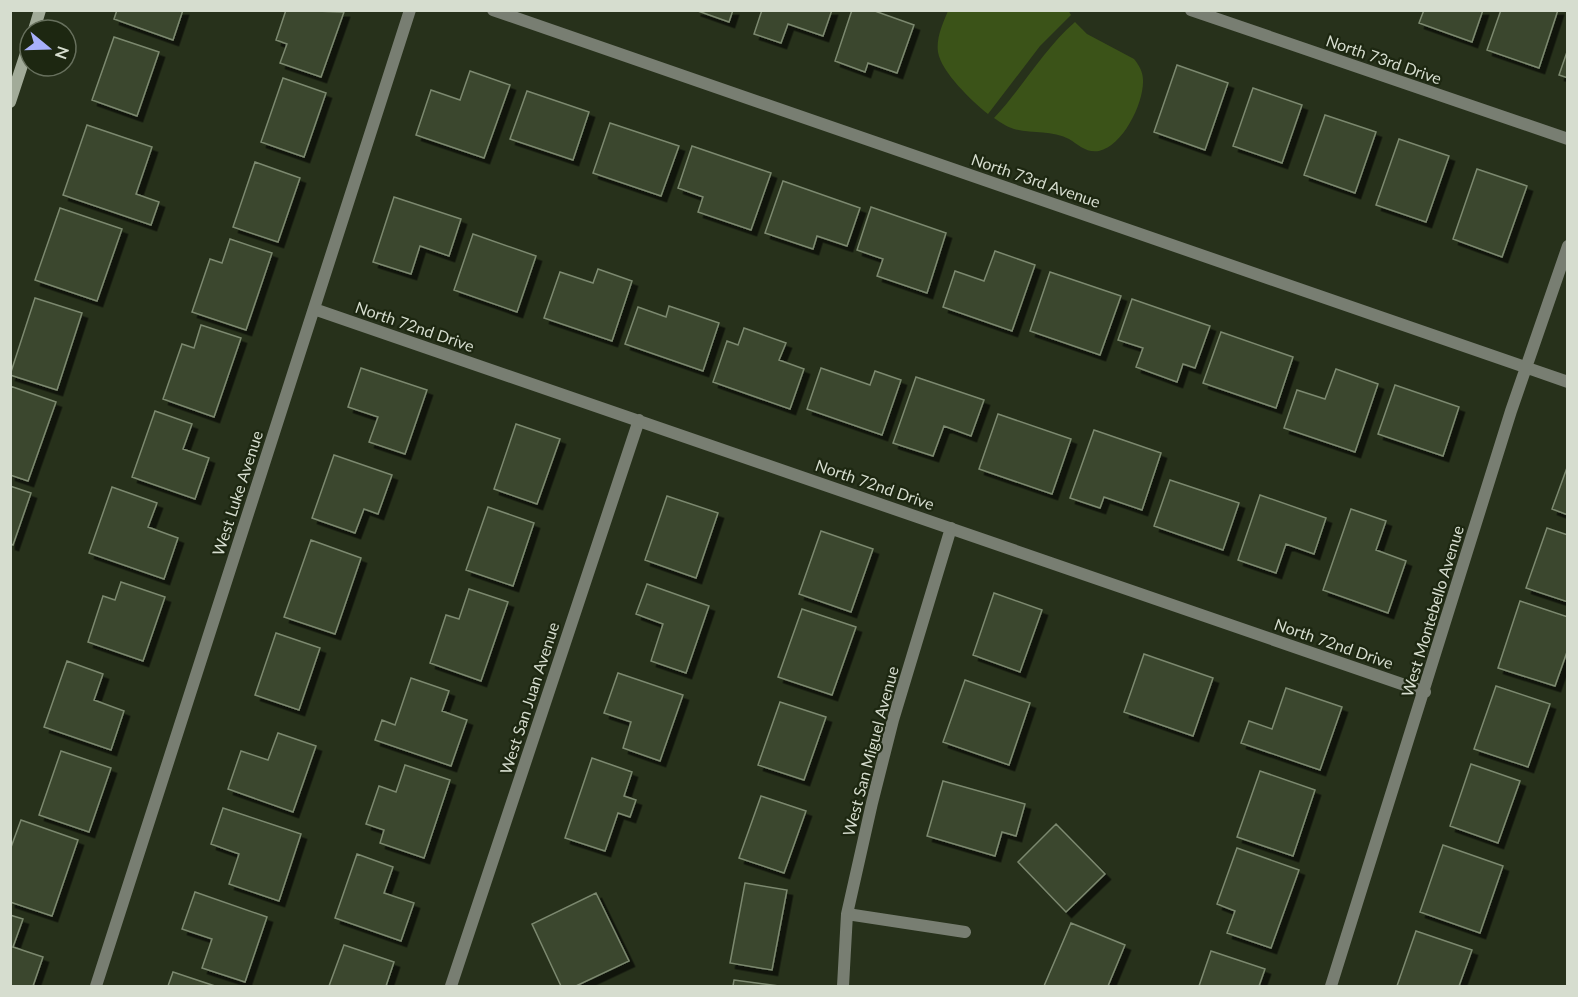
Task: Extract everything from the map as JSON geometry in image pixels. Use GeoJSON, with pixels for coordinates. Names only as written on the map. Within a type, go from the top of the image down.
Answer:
{"type":"FeatureCollection","features":[{"type":"Feature","properties":{"kind":"street","name":"West Luke Avenue"},"geometry":{"type":"LineString","coordinates":[[96,987],[410,10]]}},
{"type":"Feature","properties":{"kind":"street","name":"North 73rd Avenue"},"geometry":{"type":"LineString","coordinates":[[493,10],[1568,382]]}},
{"type":"Feature","properties":{"kind":"street","name":"North 73rd Drive"},"geometry":{"type":"LineString","coordinates":[[1191,10],[1568,139]]}},
{"type":"Feature","properties":{"kind":"street"},"geometry":{"type":"LineString","coordinates":[[10,102],[18,78]]}},
{"type":"Feature","properties":{"kind":"street","name":"West Montebello Avenue"},"geometry":{"type":"LineString","coordinates":[[1331,987],[1511,411],[1568,246]]}},
{"type":"Feature","properties":{"kind":"street","name":"North 72nd Drive"},"geometry":{"type":"LineString","coordinates":[[314,309],[1425,692]]}},
{"type":"Feature","properties":{"kind":"street","name":"West San Juan Avenue"},"geometry":{"type":"LineString","coordinates":[[451,987],[639,420]]}},
{"type":"Feature","properties":{"kind":"street","name":"West San Miguel Avenue"},"geometry":{"type":"LineString","coordinates":[[843,987],[847,914],[872,803],[893,720],[951,528]]}},
{"type":"Feature","properties":{"kind":"street"},"geometry":{"type":"LineString","coordinates":[[847,914],[965,932]]}},
{"type":"Feature","properties":{"kind":"green space"},"geometry":{"type":"Polygon","coordinates":[[[1068,10],[1071,15],[1040,46],[988,114],[958,86],[940,60],[938,41],[948,11],[1068,10]]]}},
{"type":"Feature","properties":{"kind":"green space"},"geometry":{"type":"Polygon","coordinates":[[[1075,22],[1087,34],[1134,59],[1142,74],[1140,100],[1130,122],[1116,141],[1099,151],[1086,150],[1056,134],[1014,129],[994,118],[1053,44],[1075,22]]]}},
{"type":"Feature","properties":{"kind":"building"},"geometry":{"type":"Polygon","coordinates":[[[117,10],[183,10],[173,40],[114,19],[117,10]]]}},
{"type":"Feature","properties":{"kind":"building"},"geometry":{"type":"Polygon","coordinates":[[[286,10],[344,12],[321,77],[280,63],[287,44],[276,40],[286,10]]]}},
{"type":"Feature","properties":{"kind":"building"},"geometry":{"type":"Polygon","coordinates":[[[695,10],[733,10],[729,22],[695,10]]]}},
{"type":"Feature","properties":{"kind":"building"},"geometry":{"type":"Polygon","coordinates":[[[762,10],[832,10],[823,36],[788,24],[781,43],[754,34],[762,10]]]}},
{"type":"Feature","properties":{"kind":"building"},"geometry":{"type":"Polygon","coordinates":[[[852,10],[872,10],[914,25],[897,73],[868,63],[865,72],[835,61],[852,10]]]}},
{"type":"Feature","properties":{"kind":"building"},"geometry":{"type":"Polygon","coordinates":[[[1424,10],[1483,10],[1472,42],[1419,23],[1424,10]]]}},
{"type":"Feature","properties":{"kind":"building"},"geometry":{"type":"Polygon","coordinates":[[[1501,10],[1558,10],[1539,68],[1487,50],[1501,10]]]}},
{"type":"Feature","properties":{"kind":"building"},"geometry":{"type":"Polygon","coordinates":[[[114,37],[159,52],[137,116],[92,100],[114,37]]]}},
{"type":"Feature","properties":{"kind":"building"},"geometry":{"type":"Polygon","coordinates":[[[1568,49],[1568,78],[1559,75],[1568,49]]]}},
{"type":"Feature","properties":{"kind":"building"},"geometry":{"type":"Polygon","coordinates":[[[1177,65],[1228,83],[1205,150],[1154,132],[1177,65]]]}},
{"type":"Feature","properties":{"kind":"building"},"geometry":{"type":"Polygon","coordinates":[[[470,71],[510,85],[484,158],[416,135],[431,90],[460,100],[470,71]]]}},
{"type":"Feature","properties":{"kind":"building"},"geometry":{"type":"Polygon","coordinates":[[[283,78],[326,93],[304,157],[261,142],[283,78]]]}},
{"type":"Feature","properties":{"kind":"building"},"geometry":{"type":"Polygon","coordinates":[[[1253,88],[1302,105],[1282,163],[1233,146],[1253,88]]]}},
{"type":"Feature","properties":{"kind":"building"},"geometry":{"type":"Polygon","coordinates":[[[527,91],[589,112],[573,160],[510,139],[527,91]]]}},
{"type":"Feature","properties":{"kind":"building"},"geometry":{"type":"Polygon","coordinates":[[[1325,115],[1376,132],[1355,193],[1304,175],[1325,115]]]}},
{"type":"Feature","properties":{"kind":"building"},"geometry":{"type":"Polygon","coordinates":[[[610,123],[679,146],[661,196],[593,173],[610,123]]]}},
{"type":"Feature","properties":{"kind":"building"},"geometry":{"type":"Polygon","coordinates":[[[87,125],[152,147],[136,194],[159,202],[151,225],[63,195],[87,125]]]}},
{"type":"Feature","properties":{"kind":"building"},"geometry":{"type":"Polygon","coordinates":[[[1399,139],[1449,156],[1426,222],[1376,205],[1399,139]]]}},
{"type":"Feature","properties":{"kind":"building"},"geometry":{"type":"Polygon","coordinates":[[[692,146],[771,173],[751,230],[698,212],[703,197],[678,188],[692,146]]]}},
{"type":"Feature","properties":{"kind":"building"},"geometry":{"type":"Polygon","coordinates":[[[255,162],[300,178],[278,242],[233,227],[255,162]]]}},
{"type":"Feature","properties":{"kind":"building"},"geometry":{"type":"Polygon","coordinates":[[[1477,169],[1527,186],[1502,257],[1453,239],[1477,169]]]}},
{"type":"Feature","properties":{"kind":"building"},"geometry":{"type":"Polygon","coordinates":[[[783,181],[860,208],[847,246],[817,236],[813,249],[765,233],[783,181]]]}},
{"type":"Feature","properties":{"kind":"building"},"geometry":{"type":"Polygon","coordinates":[[[394,197],[461,219],[449,256],[420,246],[411,274],[373,262],[394,197]]]}},
{"type":"Feature","properties":{"kind":"building"},"geometry":{"type":"Polygon","coordinates":[[[871,207],[946,233],[927,293],[877,276],[883,259],[857,250],[871,207]]]}},
{"type":"Feature","properties":{"kind":"building"},"geometry":{"type":"Polygon","coordinates":[[[60,208],[122,229],[97,301],[35,280],[60,208]]]}},
{"type":"Feature","properties":{"kind":"building"},"geometry":{"type":"Polygon","coordinates":[[[473,234],[536,256],[517,312],[454,290],[473,234]]]}},
{"type":"Feature","properties":{"kind":"building"},"geometry":{"type":"Polygon","coordinates":[[[230,239],[272,253],[246,330],[192,312],[210,259],[222,263],[230,239]]]}},
{"type":"Feature","properties":{"kind":"building"},"geometry":{"type":"Polygon","coordinates":[[[995,251],[1035,265],[1012,331],[943,307],[955,271],[984,281],[995,251]]]}},
{"type":"Feature","properties":{"kind":"building"},"geometry":{"type":"Polygon","coordinates":[[[598,269],[632,281],[612,341],[544,318],[560,272],[593,283],[598,269]]]}},
{"type":"Feature","properties":{"kind":"building"},"geometry":{"type":"Polygon","coordinates":[[[1050,272],[1121,296],[1100,355],[1030,331],[1050,272]]]}},
{"type":"Feature","properties":{"kind":"building"},"geometry":{"type":"Polygon","coordinates":[[[35,298],[82,313],[57,390],[10,375],[35,298]]]}},
{"type":"Feature","properties":{"kind":"building"},"geometry":{"type":"Polygon","coordinates":[[[1132,299],[1210,326],[1195,368],[1183,364],[1177,382],[1136,367],[1143,348],[1118,340],[1132,299]]]}},
{"type":"Feature","properties":{"kind":"building"},"geometry":{"type":"Polygon","coordinates":[[[669,306],[719,323],[703,371],[625,344],[638,307],[666,317],[669,306]]]}},
{"type":"Feature","properties":{"kind":"building"},"geometry":{"type":"Polygon","coordinates":[[[201,325],[241,338],[214,417],[163,399],[182,344],[194,348],[201,325]]]}},
{"type":"Feature","properties":{"kind":"building"},"geometry":{"type":"Polygon","coordinates":[[[744,328],[786,343],[779,360],[804,369],[790,409],[713,382],[727,341],[738,345],[744,328]]]}},
{"type":"Feature","properties":{"kind":"building"},"geometry":{"type":"Polygon","coordinates":[[[1221,332],[1293,357],[1276,408],[1203,383],[1221,332]]]}},
{"type":"Feature","properties":{"kind":"building"},"geometry":{"type":"Polygon","coordinates":[[[361,368],[427,390],[405,454],[369,442],[378,417],[348,407],[361,368]]]}},
{"type":"Feature","properties":{"kind":"building"},"geometry":{"type":"Polygon","coordinates":[[[821,368],[870,385],[875,371],[901,380],[882,435],[807,409],[821,368]]]}},
{"type":"Feature","properties":{"kind":"building"},"geometry":{"type":"Polygon","coordinates":[[[1336,369],[1378,384],[1355,452],[1284,428],[1297,390],[1325,399],[1336,369]]]}},
{"type":"Feature","properties":{"kind":"building"},"geometry":{"type":"Polygon","coordinates":[[[916,377],[984,400],[971,436],[944,426],[933,456],[893,443],[916,377]]]}},
{"type":"Feature","properties":{"kind":"building"},"geometry":{"type":"Polygon","coordinates":[[[1395,385],[1459,407],[1443,456],[1378,434],[1395,385]]]}},
{"type":"Feature","properties":{"kind":"building"},"geometry":{"type":"Polygon","coordinates":[[[10,386],[56,402],[28,481],[10,475],[10,386]]]}},
{"type":"Feature","properties":{"kind":"building"},"geometry":{"type":"Polygon","coordinates":[[[155,411],[192,424],[183,449],[209,458],[195,499],[132,477],[155,411]]]}},
{"type":"Feature","properties":{"kind":"building"},"geometry":{"type":"Polygon","coordinates":[[[998,414],[1071,439],[1052,494],[979,469],[998,414]]]}},
{"type":"Feature","properties":{"kind":"building"},"geometry":{"type":"Polygon","coordinates":[[[516,424],[560,439],[537,504],[494,489],[516,424]]]}},
{"type":"Feature","properties":{"kind":"building"},"geometry":{"type":"Polygon","coordinates":[[[1094,430],[1161,453],[1142,510],[1104,497],[1100,508],[1070,498],[1094,430]]]}},
{"type":"Feature","properties":{"kind":"building"},"geometry":{"type":"Polygon","coordinates":[[[334,455],[392,475],[378,514],[364,509],[355,533],[312,518],[334,455]]]}},
{"type":"Feature","properties":{"kind":"building"},"geometry":{"type":"Polygon","coordinates":[[[1568,465],[1568,515],[1552,509],[1568,465]]]}},
{"type":"Feature","properties":{"kind":"building"},"geometry":{"type":"Polygon","coordinates":[[[1170,480],[1239,503],[1223,550],[1154,526],[1170,480]]]}},
{"type":"Feature","properties":{"kind":"building"},"geometry":{"type":"Polygon","coordinates":[[[10,486],[31,493],[13,545],[10,544],[10,486]]]}},
{"type":"Feature","properties":{"kind":"building"},"geometry":{"type":"Polygon","coordinates":[[[112,487],[157,503],[148,527],[178,538],[164,579],[89,553],[112,487]]]}},
{"type":"Feature","properties":{"kind":"building"},"geometry":{"type":"Polygon","coordinates":[[[1260,495],[1326,518],[1314,554],[1286,544],[1276,573],[1238,560],[1260,495]]]}},
{"type":"Feature","properties":{"kind":"building"},"geometry":{"type":"Polygon","coordinates":[[[667,496],[718,513],[696,578],[645,560],[667,496]]]}},
{"type":"Feature","properties":{"kind":"building"},"geometry":{"type":"Polygon","coordinates":[[[488,507],[534,523],[513,586],[466,570],[488,507]]]}},
{"type":"Feature","properties":{"kind":"building"},"geometry":{"type":"Polygon","coordinates":[[[1351,509],[1386,521],[1376,550],[1406,561],[1388,613],[1323,590],[1351,509]]]}},
{"type":"Feature","properties":{"kind":"building"},"geometry":{"type":"Polygon","coordinates":[[[1547,528],[1568,535],[1568,602],[1526,588],[1547,528]]]}},
{"type":"Feature","properties":{"kind":"building"},"geometry":{"type":"Polygon","coordinates":[[[821,531],[873,549],[851,612],[799,594],[821,531]]]}},
{"type":"Feature","properties":{"kind":"building"},"geometry":{"type":"Polygon","coordinates":[[[311,540],[361,558],[335,634],[284,617],[311,540]]]}},
{"type":"Feature","properties":{"kind":"building"},"geometry":{"type":"Polygon","coordinates":[[[121,582],[165,597],[143,661],[88,642],[103,596],[115,600],[121,582]]]}},
{"type":"Feature","properties":{"kind":"building"},"geometry":{"type":"Polygon","coordinates":[[[647,584],[709,606],[686,673],[651,661],[663,624],[636,614],[647,584]]]}},
{"type":"Feature","properties":{"kind":"building"},"geometry":{"type":"Polygon","coordinates":[[[469,589],[508,602],[481,681],[430,663],[446,615],[459,619],[469,589]]]}},
{"type":"Feature","properties":{"kind":"building"},"geometry":{"type":"Polygon","coordinates":[[[994,593],[1042,610],[1020,672],[973,655],[994,593]]]}},
{"type":"Feature","properties":{"kind":"building"},"geometry":{"type":"Polygon","coordinates":[[[1520,601],[1568,617],[1568,649],[1555,686],[1498,668],[1520,601]]]}},
{"type":"Feature","properties":{"kind":"building"},"geometry":{"type":"Polygon","coordinates":[[[802,609],[856,627],[832,695],[778,677],[802,609]]]}},
{"type":"Feature","properties":{"kind":"building"},"geometry":{"type":"Polygon","coordinates":[[[276,633],[320,648],[299,710],[255,695],[276,633]]]}},
{"type":"Feature","properties":{"kind":"building"},"geometry":{"type":"Polygon","coordinates":[[[1144,654],[1213,678],[1193,736],[1124,712],[1144,654]]]}},
{"type":"Feature","properties":{"kind":"building"},"geometry":{"type":"Polygon","coordinates":[[[67,661],[103,674],[94,700],[124,711],[111,750],[44,727],[67,661]]]}},
{"type":"Feature","properties":{"kind":"building"},"geometry":{"type":"Polygon","coordinates":[[[618,673],[683,695],[660,761],[623,748],[631,722],[604,713],[618,673]]]}},
{"type":"Feature","properties":{"kind":"building"},"geometry":{"type":"Polygon","coordinates":[[[411,678],[449,691],[442,711],[467,720],[451,766],[375,740],[382,720],[395,725],[411,678]]]}},
{"type":"Feature","properties":{"kind":"building"},"geometry":{"type":"Polygon","coordinates":[[[965,680],[1030,703],[1009,765],[943,742],[965,680]]]}},
{"type":"Feature","properties":{"kind":"building"},"geometry":{"type":"Polygon","coordinates":[[[1496,686],[1550,704],[1528,767],[1474,749],[1496,686]]]}},
{"type":"Feature","properties":{"kind":"building"},"geometry":{"type":"Polygon","coordinates":[[[1286,688],[1342,707],[1320,770],[1241,743],[1249,721],[1272,729],[1286,688]]]}},
{"type":"Feature","properties":{"kind":"building"},"geometry":{"type":"Polygon","coordinates":[[[780,702],[826,717],[804,780],[758,765],[780,702]]]}},
{"type":"Feature","properties":{"kind":"building"},"geometry":{"type":"Polygon","coordinates":[[[278,733],[316,746],[293,812],[228,789],[241,751],[268,760],[278,733]]]}},
{"type":"Feature","properties":{"kind":"building"},"geometry":{"type":"Polygon","coordinates":[[[61,751],[111,768],[89,832],[39,815],[61,751]]]}},
{"type":"Feature","properties":{"kind":"building"},"geometry":{"type":"Polygon","coordinates":[[[592,758],[632,772],[624,796],[636,800],[630,817],[618,813],[605,851],[565,838],[592,758]]]}},
{"type":"Feature","properties":{"kind":"building"},"geometry":{"type":"Polygon","coordinates":[[[1471,764],[1520,781],[1498,843],[1450,826],[1471,764]]]}},
{"type":"Feature","properties":{"kind":"building"},"geometry":{"type":"Polygon","coordinates":[[[405,765],[450,780],[424,858],[380,843],[384,830],[366,824],[379,786],[396,792],[405,765]]]}},
{"type":"Feature","properties":{"kind":"building"},"geometry":{"type":"Polygon","coordinates":[[[1260,771],[1315,790],[1293,856],[1237,837],[1260,771]]]}},
{"type":"Feature","properties":{"kind":"building"},"geometry":{"type":"Polygon","coordinates":[[[943,781],[1025,804],[1016,836],[1002,832],[995,856],[927,836],[943,781]]]}},
{"type":"Feature","properties":{"kind":"building"},"geometry":{"type":"Polygon","coordinates":[[[761,796],[806,811],[784,873],[739,858],[761,796]]]}},
{"type":"Feature","properties":{"kind":"building"},"geometry":{"type":"Polygon","coordinates":[[[223,808],[301,834],[279,901],[229,884],[239,854],[211,844],[223,808]]]}},
{"type":"Feature","properties":{"kind":"building"},"geometry":{"type":"Polygon","coordinates":[[[21,820],[78,840],[52,916],[10,902],[10,850],[21,820]]]}},
{"type":"Feature","properties":{"kind":"building"},"geometry":{"type":"Polygon","coordinates":[[[1056,824],[1105,874],[1066,912],[1018,862],[1056,824]]]}},
{"type":"Feature","properties":{"kind":"building"},"geometry":{"type":"Polygon","coordinates":[[[1443,845],[1503,866],[1480,933],[1420,912],[1443,845]]]}},
{"type":"Feature","properties":{"kind":"building"},"geometry":{"type":"Polygon","coordinates":[[[1237,848],[1299,870],[1271,948],[1227,933],[1235,911],[1217,904],[1237,848]]]}},
{"type":"Feature","properties":{"kind":"building"},"geometry":{"type":"Polygon","coordinates":[[[357,854],[393,867],[384,893],[414,903],[401,941],[335,918],[357,854]]]}},
{"type":"Feature","properties":{"kind":"building"},"geometry":{"type":"Polygon","coordinates":[[[745,883],[787,890],[772,970],[730,963],[745,883]]]}},
{"type":"Feature","properties":{"kind":"building"},"geometry":{"type":"Polygon","coordinates":[[[195,892],[267,917],[245,982],[202,968],[212,939],[182,929],[195,892]]]}},
{"type":"Feature","properties":{"kind":"building"},"geometry":{"type":"Polygon","coordinates":[[[596,893],[629,961],[576,986],[561,986],[532,924],[596,893]]]}},
{"type":"Feature","properties":{"kind":"building"},"geometry":{"type":"Polygon","coordinates":[[[10,915],[23,919],[13,947],[43,957],[33,986],[10,986],[10,915]]]}},
{"type":"Feature","properties":{"kind":"building"},"geometry":{"type":"Polygon","coordinates":[[[1071,923],[1125,945],[1108,986],[1044,986],[1071,923]]]}},
{"type":"Feature","properties":{"kind":"building"},"geometry":{"type":"Polygon","coordinates":[[[1416,931],[1472,950],[1459,986],[1397,986],[1416,931]]]}},
{"type":"Feature","properties":{"kind":"building"},"geometry":{"type":"Polygon","coordinates":[[[344,945],[394,962],[386,986],[329,986],[344,945]]]}},
{"type":"Feature","properties":{"kind":"building"},"geometry":{"type":"Polygon","coordinates":[[[1211,951],[1265,969],[1259,986],[1199,986],[1211,951]]]}},
{"type":"Feature","properties":{"kind":"building"},"geometry":{"type":"Polygon","coordinates":[[[173,972],[215,986],[168,986],[173,972]]]}},
{"type":"Feature","properties":{"kind":"building"},"geometry":{"type":"Polygon","coordinates":[[[734,980],[779,986],[733,986],[734,980]]]}}]}
